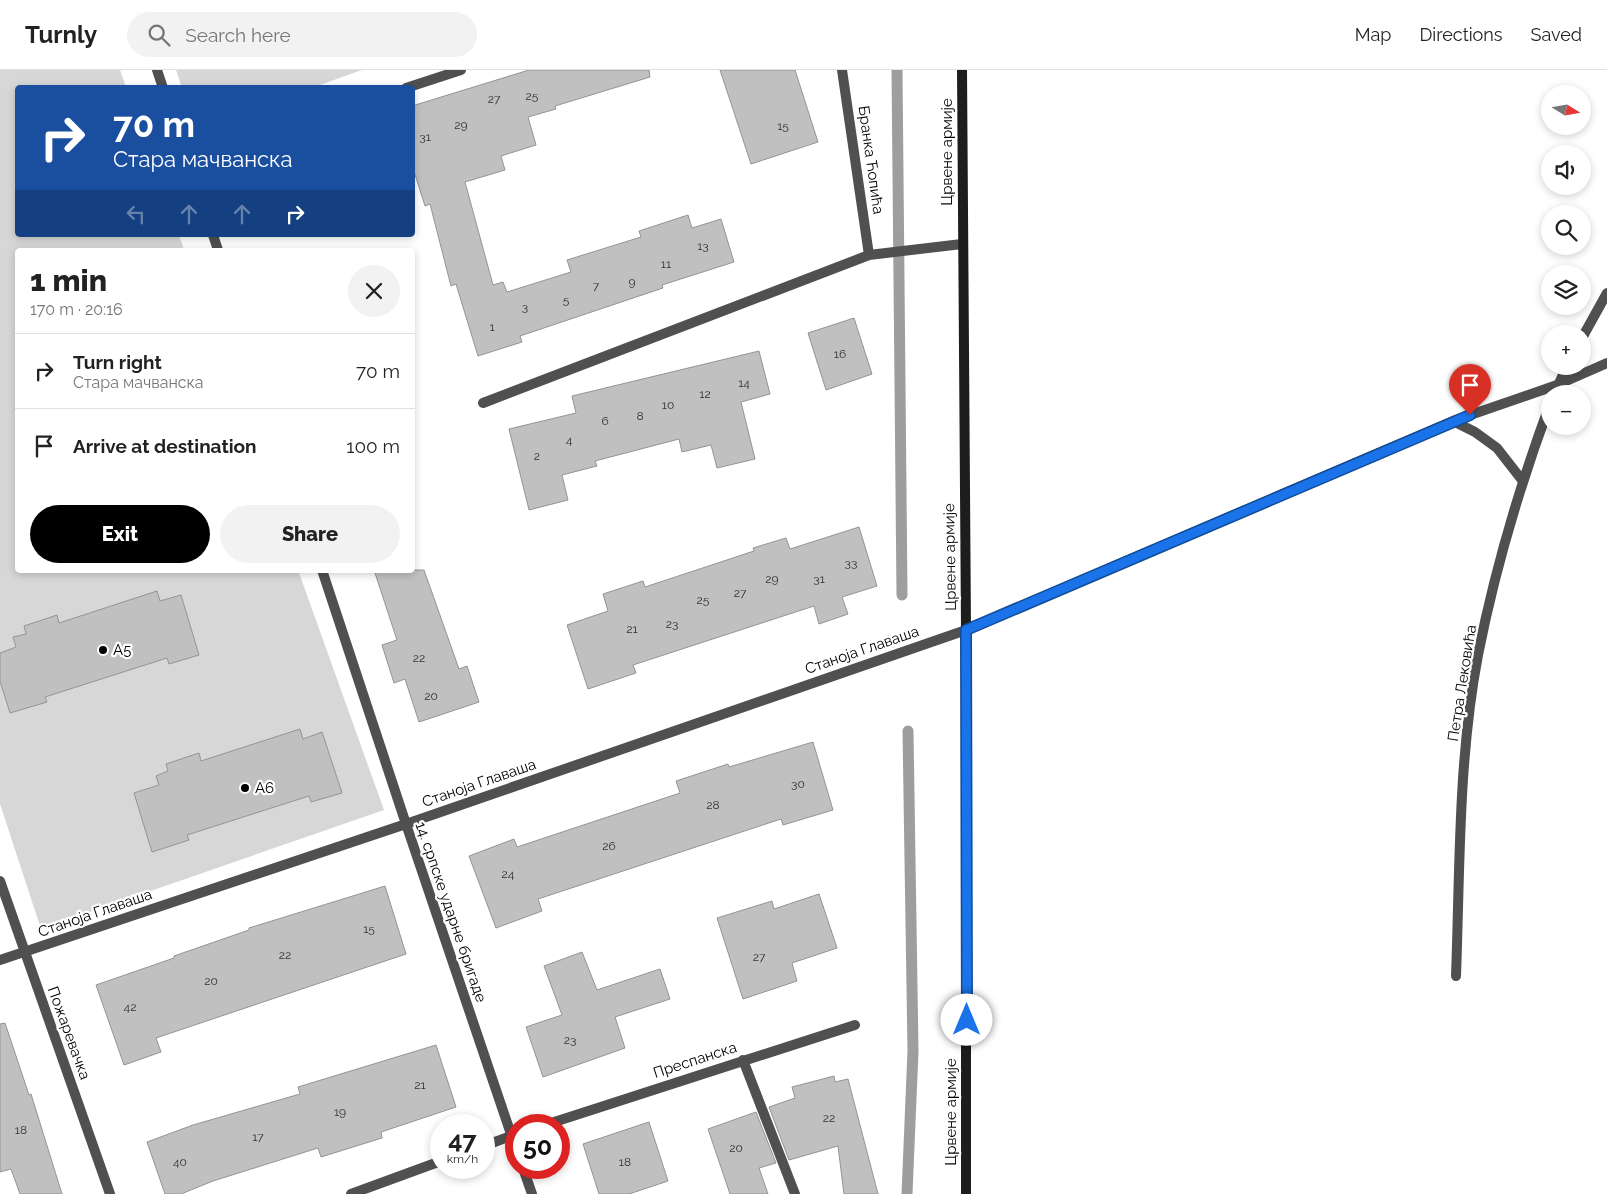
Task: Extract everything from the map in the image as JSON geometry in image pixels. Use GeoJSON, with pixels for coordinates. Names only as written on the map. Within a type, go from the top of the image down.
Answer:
{"type":"FeatureCollection","features":[{"type":"Feature","properties":{"kind":"main road","name":"Црвене армије"},"geometry":{"type":"LineString","coordinates":[[962,70],[966,630],[966,1194]]}},
{"type":"Feature","properties":{"kind":"street"},"geometry":{"type":"LineString","coordinates":[[157,70],[162,85]]}},
{"type":"Feature","properties":{"kind":"street"},"geometry":{"type":"LineString","coordinates":[[415,85],[460,70]]}},
{"type":"Feature","properties":{"kind":"street","name":"Бранка Ћопића"},"geometry":{"type":"LineString","coordinates":[[842,70],[869,255]]}},
{"type":"Feature","properties":{"kind":"street"},"geometry":{"type":"LineString","coordinates":[[483,403],[869,255],[962,244]]}},
{"type":"Feature","properties":{"kind":"street"},"geometry":{"type":"LineString","coordinates":[[1589,325],[1607,293]]}},
{"type":"Feature","properties":{"kind":"street","name":"Станоја Главаша"},"geometry":{"type":"LineString","coordinates":[[1563,385],[1607,363]]}},
{"type":"Feature","properties":{"kind":"street","name":"Станоја Главаша"},"geometry":{"type":"LineString","coordinates":[[0,960],[406,824],[966,630],[1453,421],[1541,393]]}},
{"type":"Feature","properties":{"kind":"street"},"geometry":{"type":"LineString","coordinates":[[1453,421],[1475,432],[1497,448],[1522,480]]}},
{"type":"Feature","properties":{"kind":"street","name":"Петра Лековића"},"geometry":{"type":"LineString","coordinates":[[1456,976],[1462,797],[1478,655],[1522,480],[1541,428]]}},
{"type":"Feature","properties":{"kind":"street","name":"14. српске ударне бригаде"},"geometry":{"type":"LineString","coordinates":[[323,573],[406,824],[507,1114]]}},
{"type":"Feature","properties":{"kind":"street","name":"Пожаревачка"},"geometry":{"type":"LineString","coordinates":[[0,881],[110,1194]]}},
{"type":"Feature","properties":{"kind":"street","name":"Преспанска"},"geometry":{"type":"LineString","coordinates":[[570,1117],[854,1025]]}},
{"type":"Feature","properties":{"kind":"street"},"geometry":{"type":"LineString","coordinates":[[743,1060],[795,1194]]}},
{"type":"Feature","properties":{"kind":"street"},"geometry":{"type":"LineString","coordinates":[[351,1194],[430,1165]]}},
{"type":"Feature","properties":{"kind":"street"},"geometry":{"type":"LineString","coordinates":[[527,1179],[532,1194]]}},
{"type":"Feature","properties":{"kind":"shaded area"},"geometry":{"type":"Polygon","coordinates":[[[0,70],[120,70],[125,85],[15,85],[15,237],[180,237],[183,248],[15,248],[15,573],[299,573],[384,810],[41,929],[0,804],[0,70]]]}},
{"type":"Feature","properties":{"kind":"shaded area"},"geometry":{"type":"Polygon","coordinates":[[[176,70],[362,70],[320,85],[181,85],[176,70]]]}},
{"type":"Feature","properties":{"kind":"building"},"geometry":{"type":"Polygon","coordinates":[[[529,70],[649,70],[650,77],[555,106],[556,109],[528,117],[536,145],[501,156],[505,170],[465,182],[493,285],[503,282],[507,292],[571,272],[567,260],[641,237],[639,231],[688,215],[692,228],[721,219],[734,262],[662,285],[663,288],[520,336],[522,342],[478,356],[456,284],[451,286],[430,204],[425,206],[415,174],[415,105],[529,70]]]}},
{"type":"Feature","properties":{"kind":"building"},"geometry":{"type":"Polygon","coordinates":[[[720,70],[795,70],[818,142],[751,164],[720,70]]]}},
{"type":"Feature","properties":{"kind":"building"},"geometry":{"type":"Polygon","coordinates":[[[854,318],[872,374],[826,390],[808,333],[854,318]]]}},
{"type":"Feature","properties":{"kind":"building"},"geometry":{"type":"Polygon","coordinates":[[[759,351],[770,394],[741,402],[755,459],[717,468],[711,445],[682,452],[679,439],[595,461],[597,466],[562,475],[568,500],[529,510],[509,429],[576,413],[572,396],[759,351]]]}},
{"type":"Feature","properties":{"kind":"building"},"geometry":{"type":"Polygon","coordinates":[[[859,527],[877,586],[842,597],[848,614],[819,624],[814,606],[633,665],[636,673],[588,689],[567,625],[608,611],[603,594],[643,581],[645,587],[754,551],[753,548],[786,538],[790,549],[859,527]]]}},
{"type":"Feature","properties":{"kind":"building"},"geometry":{"type":"Polygon","coordinates":[[[415,570],[424,570],[459,669],[467,666],[479,702],[419,722],[405,679],[394,683],[382,645],[397,640],[375,573],[415,573],[415,570]]]}},
{"type":"Feature","properties":{"kind":"building","name":"A5"},"geometry":{"type":"Polygon","coordinates":[[[157,591],[160,601],[181,595],[199,655],[169,664],[167,658],[45,697],[47,702],[10,713],[0,681],[0,653],[16,647],[13,637],[26,634],[24,626],[57,615],[59,623],[157,591]]]}},
{"type":"Feature","properties":{"kind":"building","name":"A6"},"geometry":{"type":"Polygon","coordinates":[[[300,729],[303,739],[322,732],[342,793],[311,802],[309,796],[187,835],[189,840],[152,852],[134,793],[159,785],[156,776],[168,771],[166,764],[199,753],[201,761],[300,729]]]}},
{"type":"Feature","properties":{"kind":"building"},"geometry":{"type":"Polygon","coordinates":[[[813,742],[833,810],[783,825],[781,819],[538,899],[542,911],[496,928],[469,856],[514,839],[517,847],[680,793],[676,781],[728,764],[729,767],[813,742]]]}},
{"type":"Feature","properties":{"kind":"building"},"geometry":{"type":"Polygon","coordinates":[[[385,886],[406,954],[156,1038],[161,1052],[124,1065],[96,985],[174,958],[174,956],[249,930],[249,928],[385,886]]]}},
{"type":"Feature","properties":{"kind":"building"},"geometry":{"type":"Polygon","coordinates":[[[819,894],[837,948],[792,963],[797,981],[743,999],[717,918],[772,901],[774,909],[819,894]]]}},
{"type":"Feature","properties":{"kind":"building"},"geometry":{"type":"Polygon","coordinates":[[[582,952],[597,990],[660,969],[670,999],[615,1017],[625,1048],[543,1077],[526,1027],[562,1015],[544,966],[582,952]]]}},
{"type":"Feature","properties":{"kind":"building"},"geometry":{"type":"Polygon","coordinates":[[[5,1023],[29,1095],[31,1094],[62,1194],[20,1194],[11,1169],[0,1172],[0,1024],[5,1023]]]}},
{"type":"Feature","properties":{"kind":"building"},"geometry":{"type":"Polygon","coordinates":[[[436,1045],[456,1107],[430,1114],[430,1116],[381,1132],[382,1138],[321,1157],[318,1148],[213,1181],[181,1194],[165,1194],[147,1142],[193,1125],[300,1094],[298,1087],[436,1045]]]}},
{"type":"Feature","properties":{"kind":"building"},"geometry":{"type":"Polygon","coordinates":[[[834,1076],[835,1082],[848,1079],[878,1194],[844,1194],[838,1146],[789,1160],[769,1107],[795,1098],[792,1087],[834,1076]]]}},
{"type":"Feature","properties":{"kind":"building"},"geometry":{"type":"Polygon","coordinates":[[[756,1112],[776,1163],[759,1168],[768,1194],[730,1194],[708,1129],[756,1112]]]}},
{"type":"Feature","properties":{"kind":"building"},"geometry":{"type":"Polygon","coordinates":[[[649,1122],[668,1181],[629,1194],[599,1194],[583,1144],[649,1122]]]}},
{"type":"Feature","properties":{"kind":"waterway"},"geometry":{"type":"LineString","coordinates":[[897,70],[902,595]]}},
{"type":"Feature","properties":{"kind":"waterway"},"geometry":{"type":"LineString","coordinates":[[907,1194],[913,1051],[908,731]]}},
{"type":"Feature","properties":{"kind":"place","name":"A5"},"geometry":{"type":"Point","coordinates":[103,650]}},
{"type":"Feature","properties":{"kind":"place","name":"A6"},"geometry":{"type":"Point","coordinates":[245,788]}},
{"type":"Feature","properties":{"kind":"route"},"geometry":{"type":"LineString","coordinates":[[967,1020],[966,630],[1470,415]]}}]}
